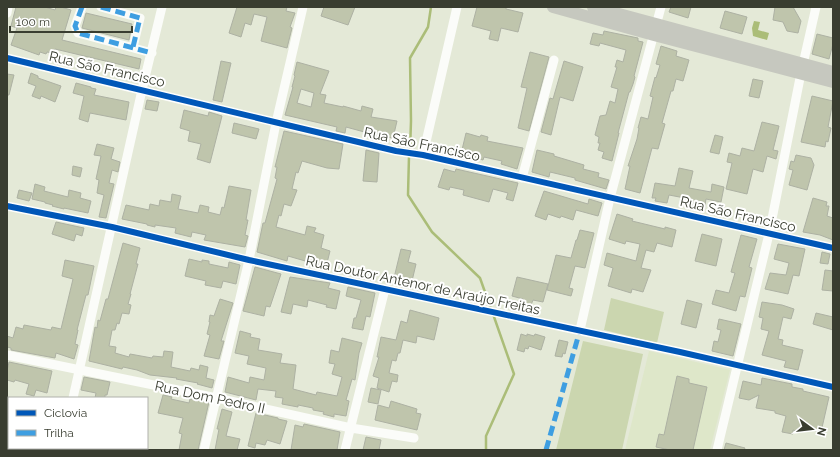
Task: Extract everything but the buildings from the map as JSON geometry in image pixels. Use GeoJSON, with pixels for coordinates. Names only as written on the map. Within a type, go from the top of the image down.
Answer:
{"type":"FeatureCollection","features":[{"type":"Feature","properties":{"kind":"main road"},"geometry":{"type":"LineString","coordinates":[[552,7],[654,35],[802,68],[833,72]]}},
{"type":"Feature","properties":{"kind":"main road"},"geometry":{"type":"LineString","coordinates":[[593,7],[656,23],[802,68],[833,82]]}},
{"type":"Feature","properties":{"kind":"street"},"geometry":{"type":"LineString","coordinates":[[7,13],[8,7]]}},
{"type":"Feature","properties":{"kind":"street"},"geometry":{"type":"LineString","coordinates":[[82,7],[74,26],[78,33],[152,53]]}},
{"type":"Feature","properties":{"kind":"street"},"geometry":{"type":"LineString","coordinates":[[101,7],[140,18],[133,47]]}},
{"type":"Feature","properties":{"kind":"street"},"geometry":{"type":"LineString","coordinates":[[73,397],[162,7]]}},
{"type":"Feature","properties":{"kind":"street"},"geometry":{"type":"LineString","coordinates":[[204,450],[249,260],[276,123],[303,7]]}},
{"type":"Feature","properties":{"kind":"street"},"geometry":{"type":"LineString","coordinates":[[423,155],[457,7]]}},
{"type":"Feature","properties":{"kind":"street"},"geometry":{"type":"LineString","coordinates":[[580,330],[610,198],[661,7]]}},
{"type":"Feature","properties":{"kind":"street"},"geometry":{"type":"LineString","coordinates":[[717,450],[769,234],[802,68],[816,7]]}},
{"type":"Feature","properties":{"kind":"street","name":"Rua São Francisco"},"geometry":{"type":"LineString","coordinates":[[7,58],[396,151],[423,155],[833,248]]}},
{"type":"Feature","properties":{"kind":"street"},"geometry":{"type":"LineString","coordinates":[[522,178],[554,60]]}},
{"type":"Feature","properties":{"kind":"street","name":"Rua Doutor Antenor de Araújo Freitas"},"geometry":{"type":"LineString","coordinates":[[7,206],[112,227],[249,260],[580,330],[833,387]]}},
{"type":"Feature","properties":{"kind":"street"},"geometry":{"type":"LineString","coordinates":[[345,450],[385,289]]}},
{"type":"Feature","properties":{"kind":"street","name":"Rua Dom Pedro II"},"geometry":{"type":"LineString","coordinates":[[7,355],[217,398],[351,428],[414,438]]}},
{"type":"Feature","properties":{"kind":"shaded area"},"geometry":{"type":"Polygon","coordinates":[[[754,21],[760,22],[758,30],[769,33],[767,40],[753,36],[752,28],[754,21]]]}},
{"type":"Feature","properties":{"kind":"shaded area"},"geometry":{"type":"Polygon","coordinates":[[[611,298],[664,312],[657,343],[604,330],[611,298]]]}},
{"type":"Feature","properties":{"kind":"shaded area"},"geometry":{"type":"Polygon","coordinates":[[[583,341],[643,354],[622,450],[556,450],[583,341]]]}},
{"type":"Feature","properties":{"kind":"shaded area"},"geometry":{"type":"Polygon","coordinates":[[[649,351],[730,370],[710,450],[625,450],[649,351]]]}},
{"type":"Feature","properties":{"kind":"waterway"},"geometry":{"type":"LineString","coordinates":[[410,151],[410,58],[428,27],[431,7]]}},
{"type":"Feature","properties":{"kind":"waterway"},"geometry":{"type":"LineString","coordinates":[[409,156],[408,195],[432,232],[480,278],[491,309]]}},
{"type":"Feature","properties":{"kind":"waterway"},"geometry":{"type":"LineString","coordinates":[[486,450],[486,436],[514,374],[493,314]]}},
{"type":"Feature","properties":{"kind":"marked path"},"geometry":{"type":"LineString","coordinates":[[82,7],[75,26],[78,33],[152,53]]}},
{"type":"Feature","properties":{"kind":"marked path"},"geometry":{"type":"LineString","coordinates":[[101,7],[140,18],[133,47]]}},
{"type":"Feature","properties":{"kind":"marked path"},"geometry":{"type":"LineString","coordinates":[[546,450],[580,330]]}},
{"type":"Feature","properties":{"kind":"cycle path"},"geometry":{"type":"LineString","coordinates":[[7,58],[396,151],[423,155],[833,248]]}},
{"type":"Feature","properties":{"kind":"cycle path"},"geometry":{"type":"LineString","coordinates":[[7,206],[112,227],[249,260],[680,352],[833,387]]}}]}
